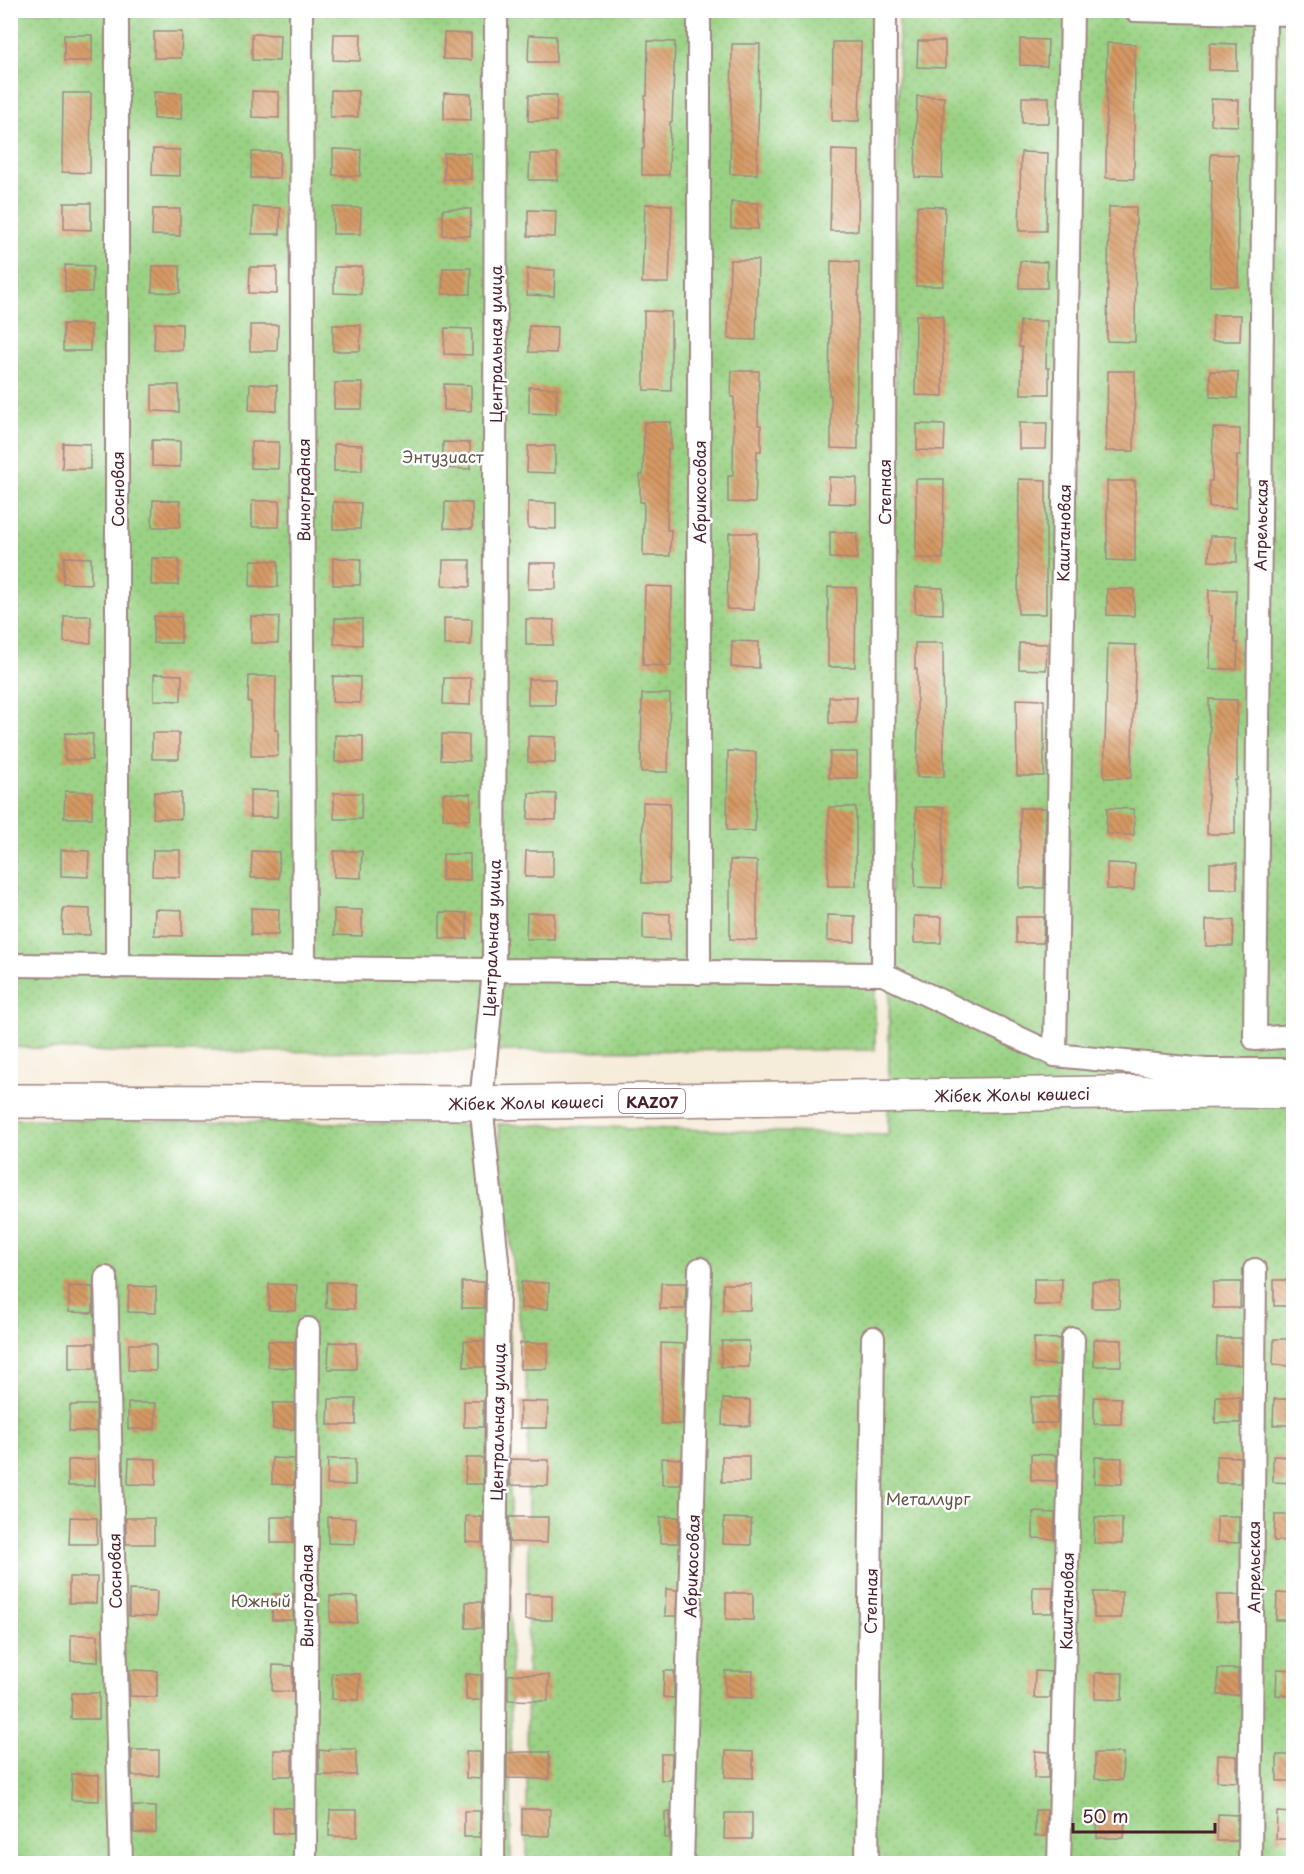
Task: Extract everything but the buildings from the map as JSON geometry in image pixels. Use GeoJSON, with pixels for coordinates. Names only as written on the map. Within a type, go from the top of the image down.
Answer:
{"type":"FeatureCollection","features":[{"type":"Feature","properties":{"kind":"highway","name":"Жібек Жолы көшесі"},"geometry":{"type":"LineString","coordinates":[[10,1101],[482,1103],[1224,1091],[1293,1092]]}},
{"type":"Feature","properties":{"kind":"street","name":"Сосновая"},"geometry":{"type":"LineString","coordinates":[[117,10],[117,967]]}},
{"type":"Feature","properties":{"kind":"street","name":"Виноградная"},"geometry":{"type":"LineString","coordinates":[[301,10],[304,969]]}},
{"type":"Feature","properties":{"kind":"street","name":"Центральная улица"},"geometry":{"type":"LineString","coordinates":[[493,1863],[498,1270],[482,1103],[494,970],[496,10]]}},
{"type":"Feature","properties":{"kind":"street","name":"Абрикосовая"},"geometry":{"type":"LineString","coordinates":[[699,10],[699,973]]}},
{"type":"Feature","properties":{"kind":"street","name":"Степная"},"geometry":{"type":"LineString","coordinates":[[883,974],[885,10]]}},
{"type":"Feature","properties":{"kind":"street","name":"Каштановая"},"geometry":{"type":"LineString","coordinates":[[1055,1055],[1072,10]]}},
{"type":"Feature","properties":{"kind":"street"},"geometry":{"type":"LineString","coordinates":[[1135,10],[1293,14]]}},
{"type":"Feature","properties":{"kind":"street","name":"Апрельская"},"geometry":{"type":"LineString","coordinates":[[1265,12],[1255,1039],[1293,1036]]}},
{"type":"Feature","properties":{"kind":"street"},"geometry":{"type":"LineString","coordinates":[[10,965],[883,974],[1055,1055],[1206,1070],[1293,1070]]}},
{"type":"Feature","properties":{"kind":"street","name":"Абрикосовая"},"geometry":{"type":"LineString","coordinates":[[682,1863],[700,1269]]}},
{"type":"Feature","properties":{"kind":"street","name":"Апрельская"},"geometry":{"type":"LineString","coordinates":[[1250,1863],[1255,1269]]}},
{"type":"Feature","properties":{"kind":"street","name":"Сосновая"},"geometry":{"type":"LineString","coordinates":[[106,1278],[121,1863]]}},
{"type":"Feature","properties":{"kind":"street","name":"Виноградная"},"geometry":{"type":"LineString","coordinates":[[304,1863],[308,1329]]}},
{"type":"Feature","properties":{"kind":"street","name":"Степная"},"geometry":{"type":"LineString","coordinates":[[867,1863],[873,1338]]}},
{"type":"Feature","properties":{"kind":"street","name":"Каштановая"},"geometry":{"type":"LineString","coordinates":[[1059,1863],[1073,1339]]}},
{"type":"Feature","properties":{"kind":"green space","name":"Энтузиаст"},"geometry":{"type":"Polygon","coordinates":[[[11,11],[880,11],[875,1050],[113,1052],[11,1047],[11,11]]]}},
{"type":"Feature","properties":{"kind":"green space","name":"Металлург"},"geometry":{"type":"Polygon","coordinates":[[[899,11],[1293,11],[1293,1863],[527,1863],[528,1399],[498,1124],[888,1135],[899,11]]]}},
{"type":"Feature","properties":{"kind":"green space","name":"Южный"},"geometry":{"type":"Polygon","coordinates":[[[11,1119],[490,1125],[510,1337],[511,1863],[11,1864],[11,1119]]]}}]}
